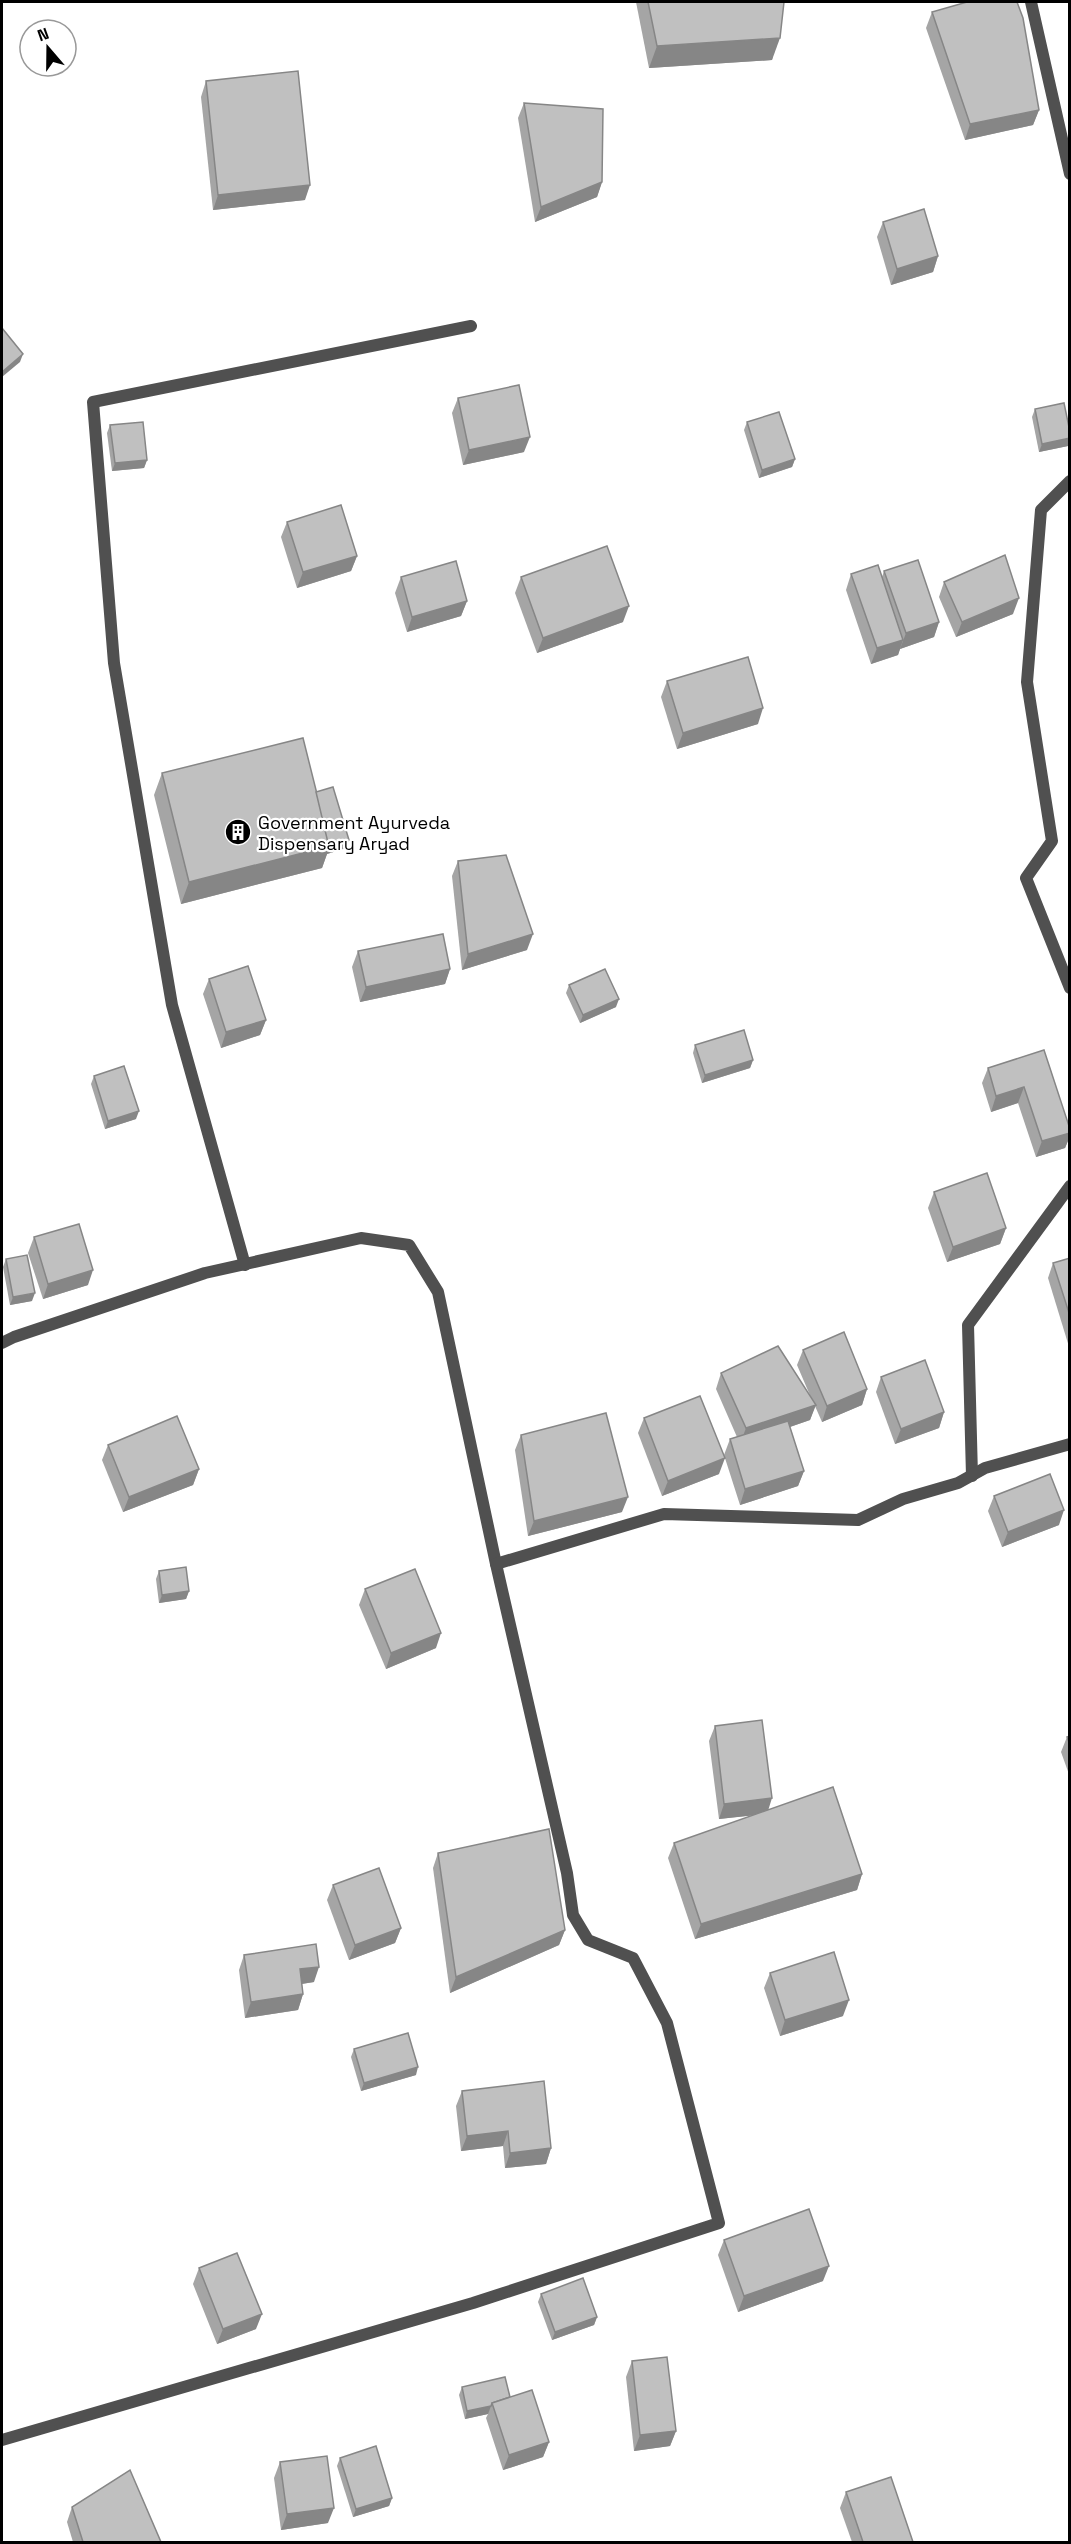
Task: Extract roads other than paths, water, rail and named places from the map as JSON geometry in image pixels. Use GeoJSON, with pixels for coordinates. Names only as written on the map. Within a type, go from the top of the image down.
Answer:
{"type":"FeatureCollection","features":[{"type":"Feature","properties":{"kind":"street"},"geometry":{"type":"LineString","coordinates":[[1031,2],[1070,174]]}},
{"type":"Feature","properties":{"kind":"street"},"geometry":{"type":"LineString","coordinates":[[245,1264],[170,994],[114,663],[93,402],[471,326]]}},
{"type":"Feature","properties":{"kind":"street"},"geometry":{"type":"LineString","coordinates":[[1070,481],[1041,510],[1027,682],[1052,841],[1026,878],[1070,988]]}},
{"type":"Feature","properties":{"kind":"street"},"geometry":{"type":"LineString","coordinates":[[972,1476],[968,1324],[1070,1186]]}},
{"type":"Feature","properties":{"kind":"street"},"geometry":{"type":"LineString","coordinates":[[2,1343],[205,1273],[361,1238],[409,1245],[438,1292],[496,1564],[567,1873],[573,1915],[588,1940],[633,1958],[667,2024],[719,2223],[473,2303],[2,2440]]}},
{"type":"Feature","properties":{"kind":"street"},"geometry":{"type":"LineString","coordinates":[[496,1564],[664,1514],[858,1520],[903,1499],[958,1483],[985,1468],[1070,1444]]}},
{"type":"Feature","properties":{"kind":"place","name":"Government Ayurveda Dispensary Aryad"},"geometry":{"type":"Point","coordinates":[238,832]}}]}
